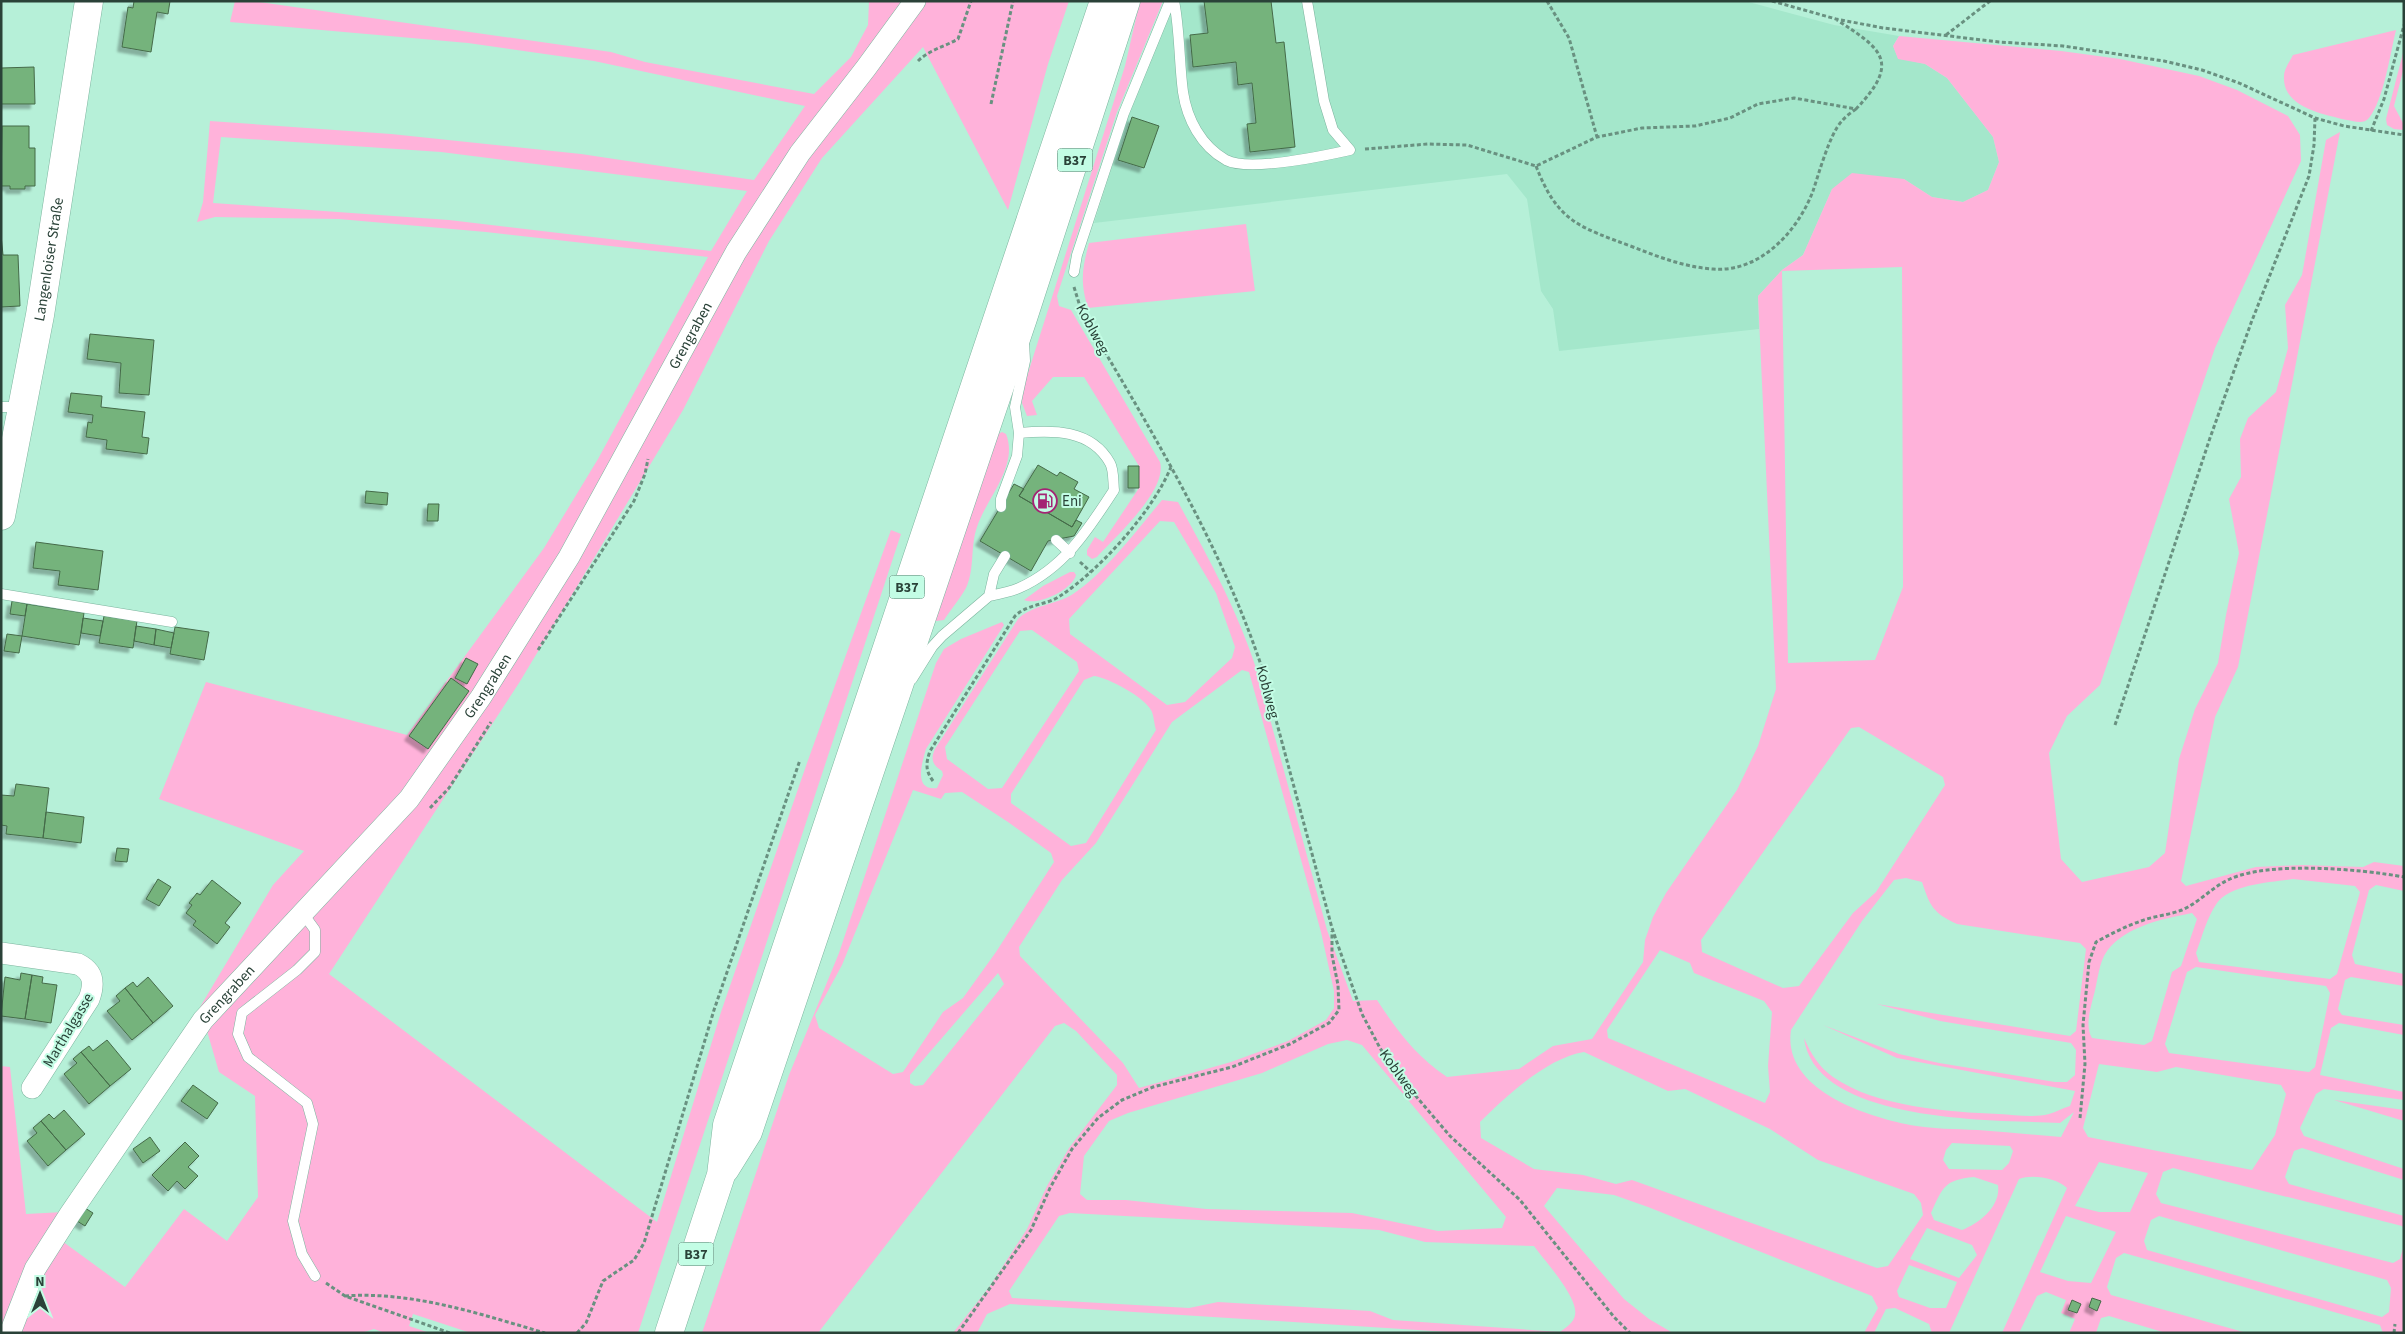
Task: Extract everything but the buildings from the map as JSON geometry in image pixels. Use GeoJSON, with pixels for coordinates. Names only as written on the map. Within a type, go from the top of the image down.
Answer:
{"type":"FeatureCollection","features":[{"type":"Feature","properties":{"kind":"main road","name":"Langenloiser Straße"},"geometry":{"type":"LineString","coordinates":[[1,516],[12,407],[40,316],[89,1]]}},
{"type":"Feature","properties":{"kind":"main road","name":"B37"},"geometry":{"type":"LineString","coordinates":[[670,1333],[721,1175],[727,1125],[1104,1]]}},
{"type":"Feature","properties":{"kind":"main road","name":"B37"},"geometry":{"type":"LineString","coordinates":[[721,1175],[748,1132],[1023,318],[1126,1]]}},
{"type":"Feature","properties":{"kind":"street","name":"Grengraben"},"geometry":{"type":"LineString","coordinates":[[10,1333],[35,1269],[70,1214],[203,1020],[302,912],[409,800],[481,697],[569,557],[736,252],[800,153],[915,1]]}},
{"type":"Feature","properties":{"kind":"street","name":"Marthalgasse"},"geometry":{"type":"LineString","coordinates":[[1,953],[78,964],[88,969],[92,978],[94,987],[89,999],[32,1088]]}},
{"type":"Feature","properties":{"kind":"lane"},"geometry":{"type":"LineString","coordinates":[[1074,272],[1077,255],[1124,113],[1170,1]]}},
{"type":"Feature","properties":{"kind":"lane"},"geometry":{"type":"LineString","coordinates":[[1174,1],[1178,22],[1183,93],[1189,119],[1204,143],[1227,161],[1260,164],[1304,160],[1350,150],[1333,130],[1324,101],[1307,1]]}},
{"type":"Feature","properties":{"kind":"lane"},"geometry":{"type":"LineString","coordinates":[[1001,507],[1001,499],[1016,456],[1019,433],[1015,407],[1025,361],[1023,318]]}},
{"type":"Feature","properties":{"kind":"lane"},"geometry":{"type":"LineString","coordinates":[[888,718],[932,647],[989,596],[1019,588],[1055,566],[1070,553],[1114,490],[1111,464],[1097,446],[1073,433],[1049,431],[1019,433]]}},
{"type":"Feature","properties":{"kind":"lane"},"geometry":{"type":"LineString","coordinates":[[1056,540],[1070,553]]}},
{"type":"Feature","properties":{"kind":"lane"},"geometry":{"type":"LineString","coordinates":[[989,596],[994,574],[1005,556]]}},
{"type":"Feature","properties":{"kind":"lane"},"geometry":{"type":"LineString","coordinates":[[1,594],[172,622]]}},
{"type":"Feature","properties":{"kind":"lane"},"geometry":{"type":"LineString","coordinates":[[302,912],[316,930],[315,952],[297,970],[242,1013],[238,1034],[248,1058],[307,1103],[313,1124],[293,1221],[302,1254],[315,1276]]}},
{"type":"Feature","properties":{"kind":"path"},"geometry":{"type":"LineString","coordinates":[[918,61],[928,52],[942,48],[958,39],[971,1]]}},
{"type":"Feature","properties":{"kind":"path"},"geometry":{"type":"LineString","coordinates":[[991,104],[1013,1]]}},
{"type":"Feature","properties":{"kind":"path"},"geometry":{"type":"LineString","coordinates":[[1546,1],[1569,38],[1597,137]]}},
{"type":"Feature","properties":{"kind":"path"},"geometry":{"type":"LineString","coordinates":[[1772,1],[1836,19],[1946,35],[2063,46],[2164,61],[2202,70],[2239,83],[2315,118],[2371,131],[2404,135]]}},
{"type":"Feature","properties":{"kind":"path"},"geometry":{"type":"LineString","coordinates":[[1946,35],[1990,1]]}},
{"type":"Feature","properties":{"kind":"path"},"geometry":{"type":"LineString","coordinates":[[1536,166],[1545,190],[1561,212],[1586,229],[1677,264],[1714,270],[1751,263],[1783,240],[1806,208],[1840,122],[1871,93],[1881,75],[1881,57],[1872,43],[1836,19]]}},
{"type":"Feature","properties":{"kind":"path"},"geometry":{"type":"LineString","coordinates":[[2371,131],[2384,99],[2404,25]]}},
{"type":"Feature","properties":{"kind":"path"},"geometry":{"type":"LineString","coordinates":[[1350,150],[1428,144],[1467,146],[1536,166],[1597,137],[1642,128],[1695,126],[1730,118],[1758,104],[1794,98],[1856,108]]}},
{"type":"Feature","properties":{"kind":"path"},"geometry":{"type":"LineString","coordinates":[[2115,725],[2216,420],[2251,322],[2308,176],[2314,145],[2315,118]]}},
{"type":"Feature","properties":{"kind":"path","name":"Koblweg"},"geometry":{"type":"LineString","coordinates":[[1074,272],[1074,290],[1082,313],[1172,466],[1249,627],[1262,668],[1332,928],[1362,1014],[1397,1074],[1450,1136],[1520,1200],[1614,1317],[1630,1333]]}},
{"type":"Feature","properties":{"kind":"path"},"geometry":{"type":"LineString","coordinates":[[933,781],[927,773],[930,751],[1015,616],[1023,608],[1057,598],[1090,572],[1150,505],[1164,484],[1172,466]]}},
{"type":"Feature","properties":{"kind":"path"},"geometry":{"type":"LineString","coordinates":[[534,656],[634,501],[645,474]]}},
{"type":"Feature","properties":{"kind":"path"},"geometry":{"type":"LineString","coordinates":[[449,788],[497,714]]}},
{"type":"Feature","properties":{"kind":"path"},"geometry":{"type":"LineString","coordinates":[[577,1333],[586,1322],[603,1281],[634,1260],[644,1243],[714,1010],[800,760]]}},
{"type":"Feature","properties":{"kind":"path"},"geometry":{"type":"LineString","coordinates":[[2080,1118],[2085,1064],[2082,1025],[2089,962],[2096,942],[2142,920],[2180,910],[2198,902],[2230,879],[2258,872],[2302,869],[2377,872],[2404,877]]}},
{"type":"Feature","properties":{"kind":"path"},"geometry":{"type":"LineString","coordinates":[[958,1333],[1031,1230],[1050,1188],[1072,1149],[1098,1118],[1122,1100],[1153,1087],[1232,1067],[1290,1044],[1329,1023],[1339,1010],[1338,985],[1332,955],[1332,928]]}},
{"type":"Feature","properties":{"kind":"path"},"geometry":{"type":"LineString","coordinates":[[315,1276],[345,1296],[450,1333]]}},
{"type":"Feature","properties":{"kind":"path"},"geometry":{"type":"LineString","coordinates":[[345,1296],[391,1296],[473,1312],[545,1333]]}},
{"type":"Feature","properties":{"kind":"path"},"geometry":{"type":"LineString","coordinates":[[2394,1333],[2396,1324]]}},
{"type":"Feature","properties":{"kind":"shaded area"},"geometry":{"type":"Polygon","coordinates":[[[235,1],[252,1],[611,52],[645,62],[814,94],[851,57],[868,25],[869,1],[1069,1],[1048,64],[1008,210],[923,47],[822,158],[769,241],[683,410],[519,683],[329,974],[657,1222],[721,1012],[807,763],[891,530],[901,534],[638,1333],[471,1333],[413,1314],[409,1326],[430,1333],[385,1333],[374,1329],[361,1333],[1,1333],[1,1066],[10,1067],[26,1214],[64,1212],[51,1233],[125,1287],[184,1209],[227,1241],[258,1197],[255,1096],[219,1072],[200,1007],[273,885],[304,851],[159,799],[206,682],[407,735],[544,548],[598,459],[708,257],[486,232],[339,219],[215,217],[197,222],[203,202],[210,121],[391,134],[581,154],[754,180],[805,106],[594,61],[468,43],[230,22],[235,1]],[[221,137],[213,203],[449,220],[711,251],[747,191],[441,152],[221,137]]]}},
{"type":"Feature","properties":{"kind":"shaded area"},"geometry":{"type":"Polygon","coordinates":[[[1140,1],[1163,1],[1117,112],[1057,296],[1059,306],[1071,310],[1160,462],[1160,473],[1156,486],[1148,499],[1127,526],[1097,557],[1092,559],[1087,555],[1087,550],[1095,537],[1103,542],[1139,488],[1139,466],[1084,377],[1053,377],[1032,401],[1037,415],[1027,416],[1022,403],[1023,389],[1125,66],[1140,1]]]}},
{"type":"Feature","properties":{"kind":"shaded area"},"geometry":{"type":"Polygon","coordinates":[[[1175,1],[1745,1],[1834,25],[1899,36],[1893,46],[1898,58],[1925,64],[1947,78],[1993,137],[1999,162],[1988,190],[1963,202],[1932,197],[1904,179],[1832,189],[1803,255],[1782,270],[1758,296],[1759,329],[1559,351],[1553,309],[1541,291],[1527,199],[1507,174],[1094,223],[1129,114],[1175,1]]]}},
{"type":"Feature","properties":{"kind":"shaded area"},"geometry":{"type":"Polygon","coordinates":[[[2396,30],[2383,88],[2374,110],[2367,120],[2355,122],[2316,112],[2297,102],[2285,87],[2284,73],[2293,55],[2396,30]]]}},
{"type":"Feature","properties":{"kind":"shaded area"},"geometry":{"type":"Polygon","coordinates":[[[1899,36],[2061,51],[2120,59],[2199,76],[2237,90],[2288,116],[2300,135],[2301,161],[2215,348],[2100,685],[2067,716],[2049,753],[2061,859],[2082,882],[2149,867],[2165,853],[2179,759],[2195,709],[2218,663],[2239,553],[2229,499],[2241,477],[2240,439],[2248,418],[2276,392],[2288,348],[2285,305],[2302,275],[2326,140],[2340,132],[2238,667],[2215,717],[2181,881],[2186,886],[2256,867],[2302,865],[2363,867],[2374,862],[2404,866],[2404,891],[2376,885],[2369,890],[2352,955],[2355,964],[2404,974],[2404,986],[2351,977],[2345,980],[2338,1009],[2342,1015],[2404,1025],[2404,1035],[2339,1023],[2331,1028],[2320,1075],[2404,1092],[2404,1100],[2324,1089],[2316,1094],[2300,1128],[2304,1136],[2404,1169],[2404,1180],[2302,1148],[2294,1151],[2285,1177],[2289,1184],[2404,1216],[2404,1229],[2402,1226],[2173,1168],[2163,1172],[2156,1194],[2161,1203],[2393,1263],[2400,1259],[2404,1245],[2404,1333],[2383,1333],[2380,1325],[2124,1253],[2116,1258],[2107,1287],[2111,1295],[2247,1333],[2166,1333],[2109,1316],[2101,1318],[2096,1333],[2069,1333],[2075,1319],[2061,1313],[2066,1300],[2046,1292],[2037,1296],[2019,1333],[2002,1333],[2067,1188],[2051,1179],[2031,1177],[2019,1179],[1949,1333],[1932,1333],[1929,1324],[1895,1308],[1886,1309],[1874,1333],[1864,1333],[1878,1308],[1872,1296],[1614,1195],[1557,1188],[1544,1206],[1624,1299],[1649,1319],[1673,1333],[1464,1333],[1010,1304],[987,1314],[977,1333],[953,1333],[990,1286],[1027,1229],[1047,1186],[1069,1148],[1117,1085],[1117,1075],[1076,1031],[1064,1023],[1055,1026],[818,1333],[702,1333],[789,1075],[839,953],[936,663],[944,649],[961,639],[1002,622],[1004,625],[926,749],[921,775],[922,781],[929,788],[937,788],[943,775],[942,771],[933,762],[935,749],[1018,619],[1030,611],[1066,598],[1085,585],[1120,550],[1162,500],[1178,502],[1222,585],[1241,626],[1257,671],[1327,930],[1353,1001],[1377,1000],[1416,1051],[1447,1077],[1519,1069],[1553,1046],[1592,1039],[1643,962],[1645,940],[1653,917],[1666,893],[1737,790],[1758,746],[1776,689],[1758,296],[1782,270],[1803,255],[1832,189],[1852,173],[1904,179],[1932,197],[1963,202],[1988,190],[1999,162],[1993,137],[1947,78],[1925,64],[1898,59],[1893,46],[1899,36]],[[1902,267],[1782,271],[1788,663],[1875,660],[1903,587],[1902,267]],[[1160,521],[1069,619],[1070,634],[1167,705],[1185,702],[1232,658],[1235,647],[1216,593],[1174,522],[1160,521]],[[1032,630],[1020,631],[945,747],[947,759],[988,789],[1002,788],[1079,671],[1077,662],[1032,630]],[[1242,670],[1172,722],[1096,843],[1062,880],[1019,947],[1020,956],[1123,1063],[1139,1088],[1231,1062],[1288,1041],[1326,1020],[1334,1008],[1334,991],[1321,932],[1249,672],[1242,670]],[[1094,676],[1084,680],[1011,794],[1011,803],[1071,846],[1086,843],[1156,730],[1151,710],[1134,694],[1108,680],[1094,676]],[[1859,727],[1851,728],[1701,940],[1702,952],[1783,988],[1799,986],[1853,913],[1876,892],[1945,785],[1943,777],[1859,727]],[[913,790],[842,965],[815,1015],[819,1028],[893,1074],[903,1072],[943,1012],[963,998],[996,952],[1054,862],[1051,853],[962,792],[945,793],[941,799],[913,790]],[[1906,878],[1894,880],[1862,921],[1791,1030],[1792,1051],[1799,1068],[1813,1084],[1850,1107],[1871,1115],[1910,1125],[1944,1129],[2061,1137],[2074,1112],[2060,1123],[1995,1121],[1912,1112],[1873,1102],[1840,1087],[1816,1066],[1804,1038],[1816,1060],[1828,1073],[1850,1087],[1870,1095],[1913,1106],[1958,1112],[2024,1116],[2049,1114],[2070,1106],[2075,1091],[1897,1058],[1823,1025],[1899,1054],[1939,1063],[2055,1082],[2067,1082],[2075,1075],[2076,1050],[2071,1043],[1940,1021],[1877,1004],[2070,1036],[2076,1031],[2086,949],[2080,943],[1957,924],[1937,912],[1927,897],[1922,882],[1906,878]],[[2293,879],[2241,888],[2223,897],[2217,903],[2196,953],[2199,962],[2330,979],[2337,974],[2360,892],[2355,886],[2293,879]],[[2192,913],[2143,926],[2120,938],[2104,956],[2088,1024],[2092,1038],[2144,1045],[2152,1041],[2172,972],[2181,966],[2197,919],[2192,913]],[[1660,950],[1607,1030],[1608,1038],[1765,1103],[1770,1092],[1768,1066],[1772,1012],[1764,1001],[1694,973],[1690,963],[1660,950]],[[2196,967],[2187,972],[2165,1044],[2169,1053],[2309,1072],[2315,1067],[2330,993],[2326,986],[2196,967]],[[998,973],[910,1075],[910,1083],[915,1086],[923,1085],[1004,984],[998,973]],[[1347,1040],[1328,1044],[1262,1073],[1128,1113],[1109,1121],[1084,1156],[1080,1194],[1087,1200],[1126,1200],[1206,1209],[1352,1213],[1438,1231],[1502,1228],[1506,1217],[1362,1045],[1347,1040]],[[1584,1052],[1556,1062],[1528,1080],[1480,1122],[1481,1138],[1534,1169],[1583,1175],[1616,1184],[1632,1180],[1877,1268],[1888,1266],[1923,1215],[1921,1203],[1914,1194],[1818,1160],[1770,1129],[1685,1089],[1668,1091],[1584,1052]],[[2099,1064],[2083,1128],[2088,1137],[2252,1170],[2275,1135],[2286,1094],[2281,1085],[2176,1067],[2157,1072],[2099,1064]],[[1952,1143],[1946,1150],[1943,1160],[1949,1169],[2002,1170],[2009,1163],[2013,1151],[2010,1146],[1952,1143]],[[2099,1162],[2075,1206],[2099,1212],[2130,1212],[2148,1173],[2099,1162]],[[1974,1177],[1956,1180],[1946,1186],[1931,1213],[1934,1220],[1962,1230],[1976,1223],[1988,1213],[1993,1207],[1998,1193],[1998,1185],[1974,1177]],[[1070,1213],[1059,1216],[1009,1291],[1012,1298],[1189,1308],[1218,1302],[1370,1311],[1393,1320],[1560,1332],[1571,1323],[1575,1315],[1572,1299],[1534,1246],[1425,1242],[1379,1230],[1070,1213]],[[2066,1216],[2040,1272],[2068,1281],[2091,1283],[2116,1232],[2066,1216]],[[2159,1216],[2151,1220],[2144,1241],[2147,1250],[2382,1317],[2389,1312],[2391,1288],[2387,1280],[2159,1216]],[[1927,1228],[1910,1259],[1959,1278],[1977,1255],[1972,1245],[1927,1228]],[[1909,1265],[1897,1291],[1899,1297],[1930,1308],[1946,1308],[1957,1282],[1909,1265]]]}},
{"type":"Feature","properties":{"kind":"shaded area"},"geometry":{"type":"Polygon","coordinates":[[[2404,49],[2404,67],[2394,106],[2404,125],[2404,130],[2394,129],[2387,125],[2386,119],[2404,49]]]}},
{"type":"Feature","properties":{"kind":"shaded area"},"geometry":{"type":"Polygon","coordinates":[[[1246,224],[1255,291],[1088,308],[1083,276],[1089,243],[1246,224]]]}},
{"type":"Feature","properties":{"kind":"shaded area"},"geometry":{"type":"Polygon","coordinates":[[[1002,432],[1006,434],[1009,446],[1008,458],[1000,482],[977,527],[969,581],[964,592],[944,620],[936,621],[935,618],[998,434],[1002,432]]]}},
{"type":"Feature","properties":{"kind":"shaded area"},"geometry":{"type":"Polygon","coordinates":[[[1070,572],[1074,572],[1076,575],[1073,581],[1061,591],[1046,599],[1037,601],[1024,600],[1043,586],[1070,572]]]}},
{"type":"Feature","properties":{"kind":"shaded area"},"geometry":{"type":"Polygon","coordinates":[[[2334,1100],[2404,1110],[2404,1121],[2334,1100]]]}},
{"type":"Feature","properties":{"kind":"place","name":"Eni"},"geometry":{"type":"Point","coordinates":[1045,501]}}]}
